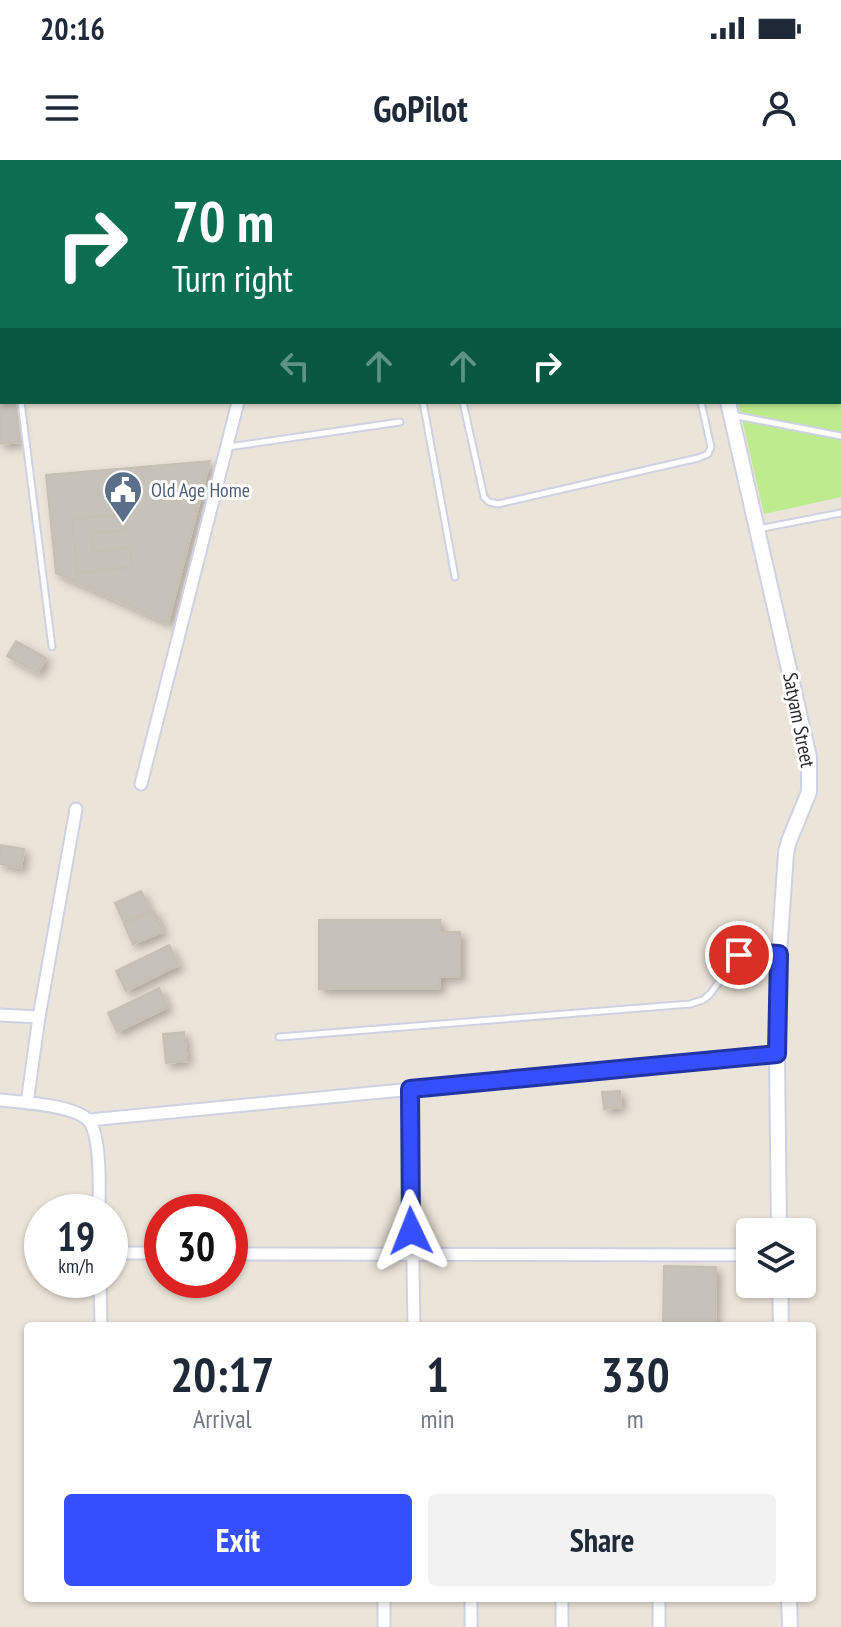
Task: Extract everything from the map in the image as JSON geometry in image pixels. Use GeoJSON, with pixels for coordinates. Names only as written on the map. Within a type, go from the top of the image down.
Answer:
{"type":"FeatureCollection","features":[{"type":"Feature","properties":{"kind":"street"},"geometry":{"type":"LineString","coordinates":[[141,784],[238,404]]}},
{"type":"Feature","properties":{"kind":"street","name":"Satyam Street"},"geometry":{"type":"LineString","coordinates":[[729,408],[809,757],[809,792],[786,853],[779,954],[779,1218]]}},
{"type":"Feature","properties":{"kind":"street"},"geometry":{"type":"LineString","coordinates":[[27,1103],[76,809]]}},
{"type":"Feature","properties":{"kind":"street"},"geometry":{"type":"LineString","coordinates":[[0,1015],[39,1017]]}},
{"type":"Feature","properties":{"kind":"street"},"geometry":{"type":"LineString","coordinates":[[0,1100],[76,1112],[89,1120],[777,1054]]}},
{"type":"Feature","properties":{"kind":"street"},"geometry":{"type":"LineString","coordinates":[[410,1089],[414,1322]]}},
{"type":"Feature","properties":{"kind":"street"},"geometry":{"type":"LineString","coordinates":[[89,1120],[95,1136],[98,1194]]}},
{"type":"Feature","properties":{"kind":"street"},"geometry":{"type":"LineString","coordinates":[[248,1254],[736,1255]]}},
{"type":"Feature","properties":{"kind":"street"},"geometry":{"type":"LineString","coordinates":[[100,1298],[101,1322]]}},
{"type":"Feature","properties":{"kind":"street"},"geometry":{"type":"LineString","coordinates":[[780,1298],[781,1322]]}},
{"type":"Feature","properties":{"kind":"street"},"geometry":{"type":"LineString","coordinates":[[384,1602],[384,1627]]}},
{"type":"Feature","properties":{"kind":"street"},"geometry":{"type":"LineString","coordinates":[[471,1602],[471,1627]]}},
{"type":"Feature","properties":{"kind":"street"},"geometry":{"type":"LineString","coordinates":[[562,1602],[562,1627]]}},
{"type":"Feature","properties":{"kind":"street"},"geometry":{"type":"LineString","coordinates":[[659,1602],[659,1627]]}},
{"type":"Feature","properties":{"kind":"street"},"geometry":{"type":"LineString","coordinates":[[789,1602],[790,1627]]}},
{"type":"Feature","properties":{"kind":"lane"},"geometry":{"type":"LineString","coordinates":[[21,404],[52,647]]}},
{"type":"Feature","properties":{"kind":"lane"},"geometry":{"type":"LineString","coordinates":[[423,404],[455,577]]}},
{"type":"Feature","properties":{"kind":"lane"},"geometry":{"type":"LineString","coordinates":[[463,404],[484,497],[498,504],[708,454],[711,447],[701,404]]}},
{"type":"Feature","properties":{"kind":"lane"},"geometry":{"type":"LineString","coordinates":[[729,408],[841,436]]}},
{"type":"Feature","properties":{"kind":"lane"},"geometry":{"type":"LineString","coordinates":[[227,447],[400,422]]}},
{"type":"Feature","properties":{"kind":"lane"},"geometry":{"type":"LineString","coordinates":[[757,529],[841,513]]}},
{"type":"Feature","properties":{"kind":"lane"},"geometry":{"type":"LineString","coordinates":[[279,1037],[690,1004],[710,994],[739,955],[747,952],[779,954]]}},
{"type":"Feature","properties":{"kind":"green space"},"geometry":{"type":"Polygon","coordinates":[[[738,404],[841,404],[841,497],[764,514],[738,404]]]}},
{"type":"Feature","properties":{"kind":"building"},"geometry":{"type":"Polygon","coordinates":[[[0,404],[15,404],[20,442],[0,444],[0,404]]]}},
{"type":"Feature","properties":{"kind":"building","name":"Old Age Home"},"geometry":{"type":"Polygon","coordinates":[[[210,461],[168,623],[56,573],[46,475],[210,461]]]}},
{"type":"Feature","properties":{"kind":"building"},"geometry":{"type":"Polygon","coordinates":[[[127,514],[128,530],[92,533],[93,552],[130,548],[132,567],[77,573],[72,519],[127,514]]]}},
{"type":"Feature","properties":{"kind":"building"},"geometry":{"type":"Polygon","coordinates":[[[16,641],[46,658],[38,673],[7,656],[16,641]]]}},
{"type":"Feature","properties":{"kind":"building"},"geometry":{"type":"Polygon","coordinates":[[[0,845],[24,849],[21,868],[0,864],[0,845]]]}},
{"type":"Feature","properties":{"kind":"building"},"geometry":{"type":"Polygon","coordinates":[[[141,891],[150,911],[124,923],[115,903],[141,891]]]}},
{"type":"Feature","properties":{"kind":"building"},"geometry":{"type":"Polygon","coordinates":[[[154,911],[163,932],[133,944],[124,924],[154,911]]]}},
{"type":"Feature","properties":{"kind":"building"},"geometry":{"type":"Polygon","coordinates":[[[319,920],[440,920],[440,932],[460,932],[460,977],[440,977],[440,989],[319,989],[319,920]]]}},
{"type":"Feature","properties":{"kind":"building"},"geometry":{"type":"Polygon","coordinates":[[[169,945],[179,965],[126,991],[116,971],[169,945]]]}},
{"type":"Feature","properties":{"kind":"building"},"geometry":{"type":"Polygon","coordinates":[[[159,988],[168,1007],[117,1032],[108,1013],[159,988]]]}},
{"type":"Feature","properties":{"kind":"building"},"geometry":{"type":"Polygon","coordinates":[[[184,1032],[187,1061],[166,1063],[163,1034],[184,1032]]]}},
{"type":"Feature","properties":{"kind":"building"},"geometry":{"type":"Polygon","coordinates":[[[620,1091],[621,1107],[604,1109],[602,1092],[620,1091]]]}},
{"type":"Feature","properties":{"kind":"building"},"geometry":{"type":"Polygon","coordinates":[[[664,1266],[716,1267],[715,1322],[663,1322],[664,1266]]]}},
{"type":"Feature","properties":{"kind":"place","name":"Old Age Home"},"geometry":{"type":"Point","coordinates":[123,524]}},
{"type":"Feature","properties":{"kind":"route"},"geometry":{"type":"LineString","coordinates":[[411,1231],[410,1089],[777,1054],[779,954],[747,952],[739,955]]}}]}
